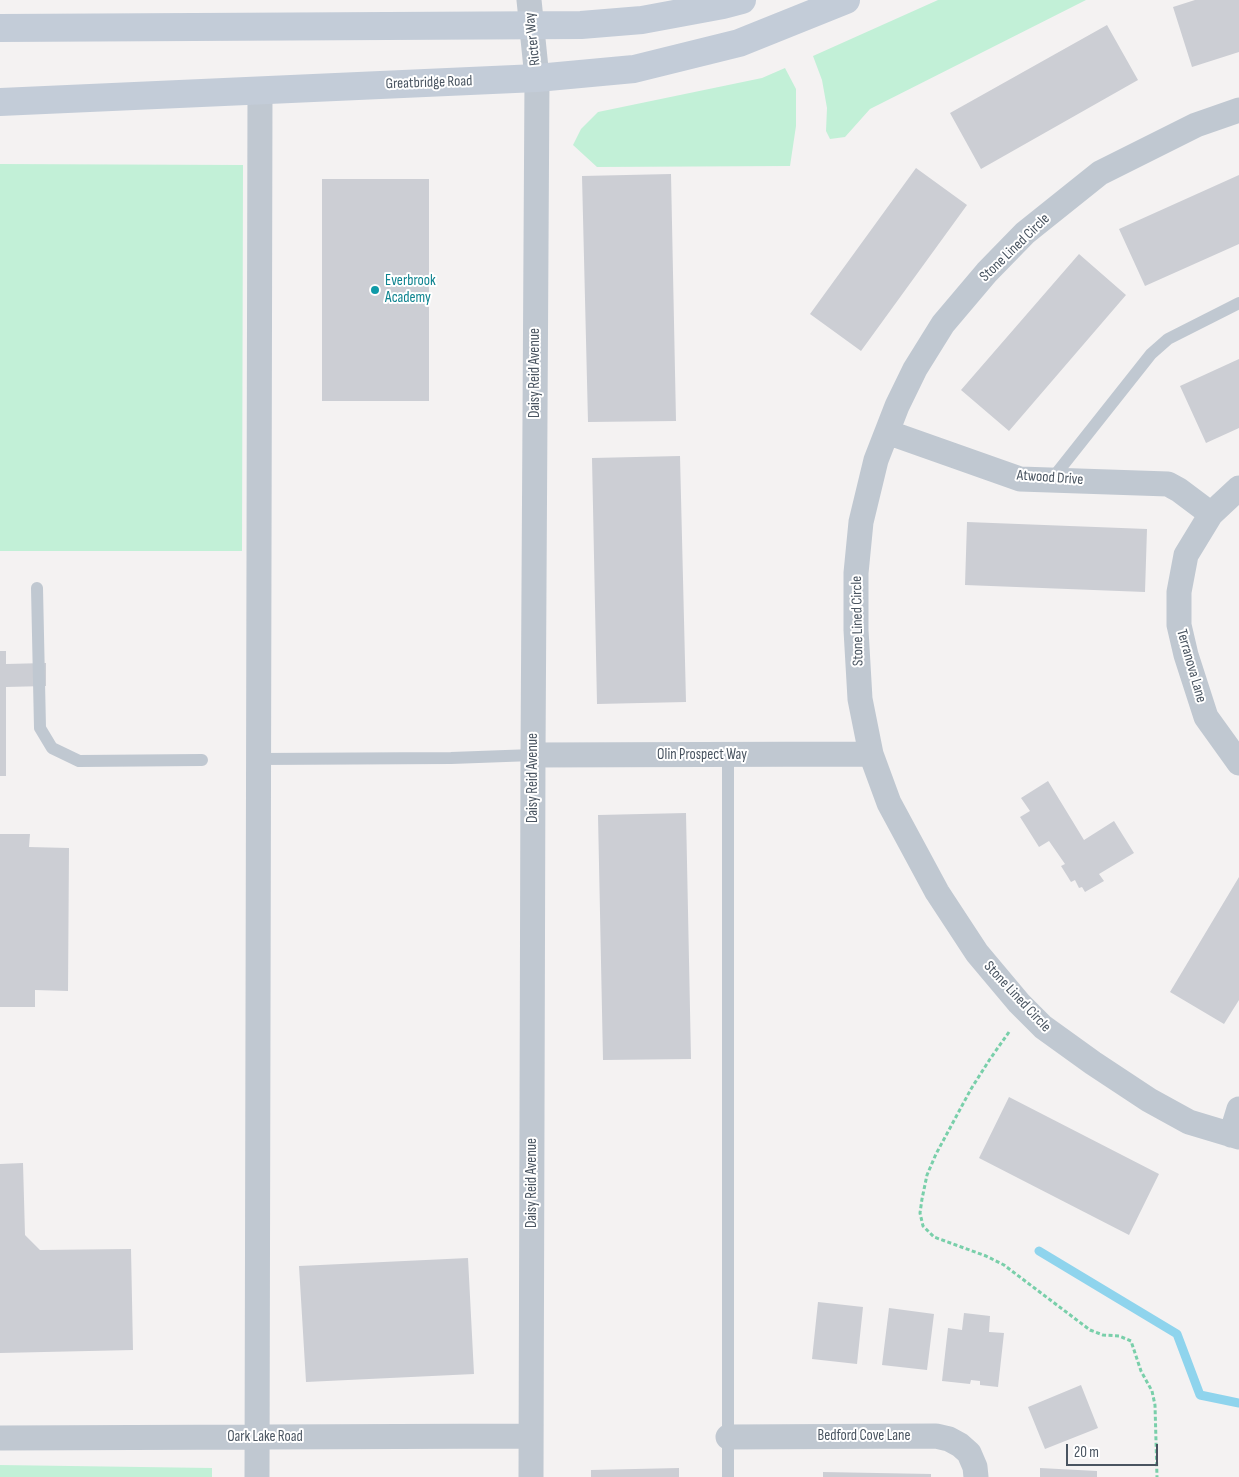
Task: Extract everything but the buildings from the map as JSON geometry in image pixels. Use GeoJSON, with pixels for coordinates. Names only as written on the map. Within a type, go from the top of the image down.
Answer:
{"type":"FeatureCollection","features":[{"type":"Feature","properties":{"kind":"street"},"geometry":{"type":"LineString","coordinates":[[0,28],[531,13],[581,25],[642,20],[742,0]]}},
{"type":"Feature","properties":{"kind":"street","name":"Greatbridge Road"},"geometry":{"type":"LineString","coordinates":[[0,102],[537,78],[634,69],[739,43],[846,0]]}},
{"type":"Feature","properties":{"kind":"street","name":"Ricter Way"},"geometry":{"type":"LineString","coordinates":[[531,13],[537,78]]}},
{"type":"Feature","properties":{"kind":"street","name":"Daisy Reid Avenue"},"geometry":{"type":"LineString","coordinates":[[531,1477],[537,78]]}},
{"type":"Feature","properties":{"kind":"street"},"geometry":{"type":"LineString","coordinates":[[257,1477],[260,90]]}},
{"type":"Feature","properties":{"kind":"street","name":"Stone Lined Circle"},"geometry":{"type":"LineString","coordinates":[[1235,1136],[1189,1122],[1149,1100],[1042,1027],[976,953],[936,892],[889,803],[871,754],[860,699],[856,630],[856,573],[862,522],[876,460],[915,369],[943,324],[987,272],[1025,233],[1100,173],[1196,125],[1239,110]]}},
{"type":"Feature","properties":{"kind":"street","name":"Atwood Drive"},"geometry":{"type":"LineString","coordinates":[[887,432],[1020,479],[1168,484],[1211,514]]}},
{"type":"Feature","properties":{"kind":"street","name":"Terranova Lane"},"geometry":{"type":"LineString","coordinates":[[1239,488],[1211,514],[1186,555],[1179,592],[1179,625],[1186,655],[1206,717],[1239,763]]}},
{"type":"Feature","properties":{"kind":"street","name":"Olin Prospect Way"},"geometry":{"type":"LineString","coordinates":[[533,755],[871,754]]}},
{"type":"Feature","properties":{"kind":"street"},"geometry":{"type":"LineString","coordinates":[[1235,1136],[1239,1109]]}},
{"type":"Feature","properties":{"kind":"street","name":"Oark Lake Road"},"geometry":{"type":"LineString","coordinates":[[0,1438],[531,1436]]}},
{"type":"Feature","properties":{"kind":"street","name":"Bedford Cove Lane"},"geometry":{"type":"LineString","coordinates":[[728,1437],[936,1436],[949,1439],[969,1453],[975,1467],[976,1477]]}},
{"type":"Feature","properties":{"kind":"lane"},"geometry":{"type":"LineString","coordinates":[[1052,479],[1151,354],[1168,339],[1239,303]]}},
{"type":"Feature","properties":{"kind":"lane"},"geometry":{"type":"LineString","coordinates":[[38,588],[40,728],[52,748],[79,761],[202,760]]}},
{"type":"Feature","properties":{"kind":"lane"},"geometry":{"type":"LineString","coordinates":[[258,759],[533,755]]}},
{"type":"Feature","properties":{"kind":"lane"},"geometry":{"type":"LineString","coordinates":[[728,755],[728,1477]]}},
{"type":"Feature","properties":{"kind":"path"},"geometry":{"type":"LineString","coordinates":[[1026,1010],[990,1058],[936,1154],[927,1175],[922,1198],[920,1213],[923,1226],[934,1238],[986,1256],[1004,1265],[1090,1330],[1102,1335],[1119,1336],[1131,1341],[1141,1371],[1152,1390],[1155,1405],[1157,1477]]}},
{"type":"Feature","properties":{"kind":"green space"},"geometry":{"type":"Polygon","coordinates":[[[938,0],[1086,0],[870,109],[845,137],[830,139],[826,131],[827,108],[822,80],[813,56],[938,0]]]}},
{"type":"Feature","properties":{"kind":"green space"},"geometry":{"type":"Polygon","coordinates":[[[785,68],[796,89],[796,126],[790,166],[597,167],[573,145],[581,129],[598,112],[762,78],[785,68]]]}},
{"type":"Feature","properties":{"kind":"green space"},"geometry":{"type":"Polygon","coordinates":[[[0,164],[243,165],[242,551],[0,551],[0,164]]]}},
{"type":"Feature","properties":{"kind":"green space"},"geometry":{"type":"Polygon","coordinates":[[[0,1465],[212,1468],[212,1477],[0,1477],[0,1465]]]}},
{"type":"Feature","properties":{"kind":"waterway"},"geometry":{"type":"LineString","coordinates":[[1039,1251],[1177,1334],[1200,1395],[1239,1403]]}},
{"type":"Feature","properties":{"kind":"place","name":"Everbrook Academy"},"geometry":{"type":"Point","coordinates":[375,290]}}]}
